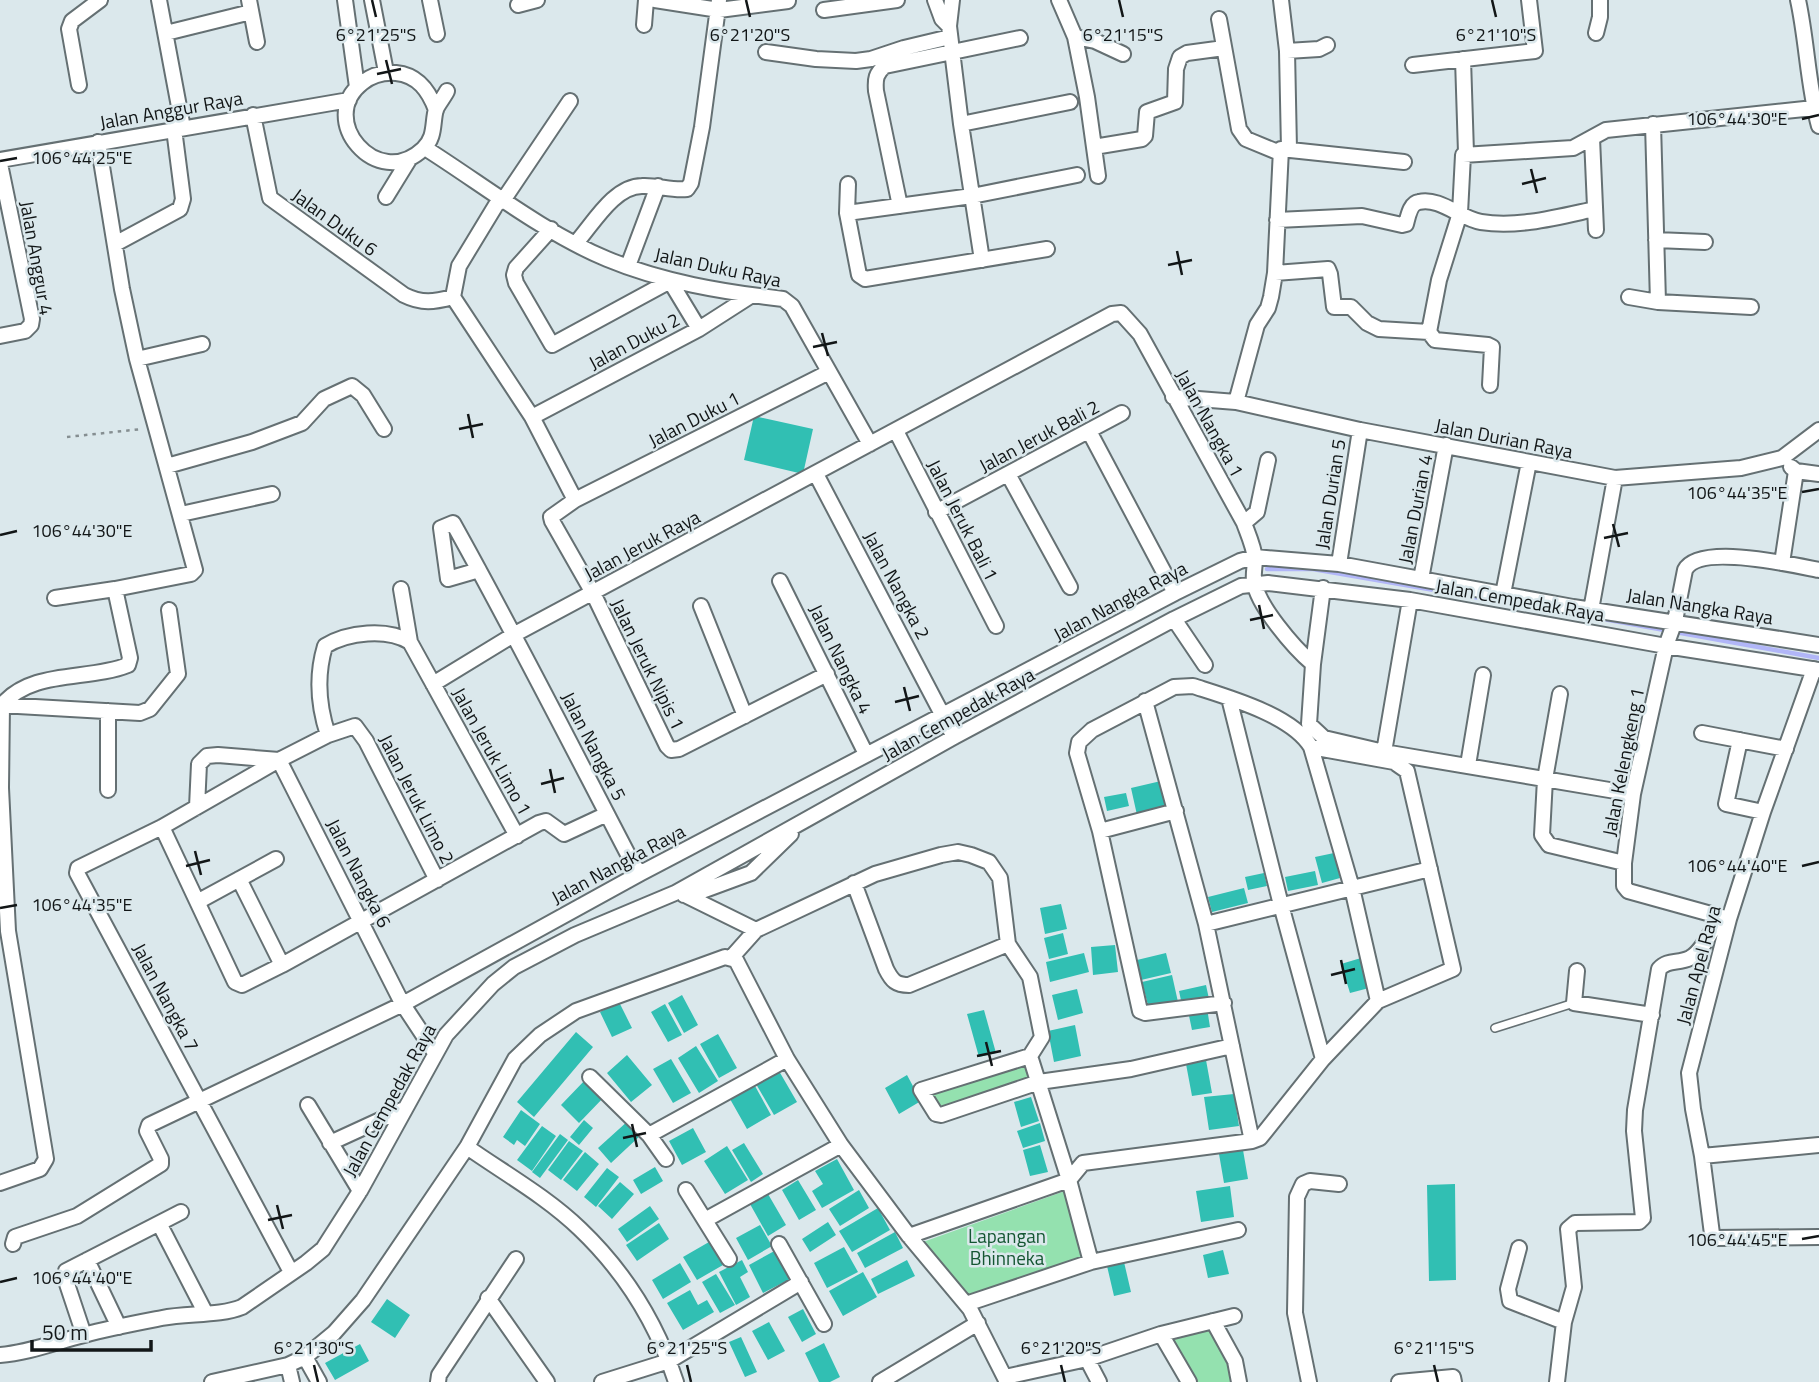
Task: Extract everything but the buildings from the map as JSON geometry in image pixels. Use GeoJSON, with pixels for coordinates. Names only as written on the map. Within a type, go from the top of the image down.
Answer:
{"type":"FeatureCollection","features":[{"type":"Feature","properties":{"kind":"street"},"geometry":{"type":"LineString","coordinates":[[79,85],[69,29],[72,21],[100,0]]}},
{"type":"Feature","properties":{"kind":"street"},"geometry":{"type":"LineString","coordinates":[[115,244],[180,209],[183,199],[178,129],[166,33],[159,0]]}},
{"type":"Feature","properties":{"kind":"street"},"geometry":{"type":"LineString","coordinates":[[345,0],[357,87]]}},
{"type":"Feature","properties":{"kind":"street"},"geometry":{"type":"LineString","coordinates":[[372,0],[386,72]]}},
{"type":"Feature","properties":{"kind":"street"},"geometry":{"type":"LineString","coordinates":[[430,0],[437,34]]}},
{"type":"Feature","properties":{"kind":"street"},"geometry":{"type":"LineString","coordinates":[[518,5],[537,0]]}},
{"type":"Feature","properties":{"kind":"street"},"geometry":{"type":"LineString","coordinates":[[644,25],[646,0]]}},
{"type":"Feature","properties":{"kind":"street"},"geometry":{"type":"LineString","coordinates":[[654,0],[719,5],[788,1]]}},
{"type":"Feature","properties":{"kind":"street"},"geometry":{"type":"LineString","coordinates":[[824,10],[897,0]]}},
{"type":"Feature","properties":{"kind":"street"},"geometry":{"type":"LineString","coordinates":[[935,0],[950,31]]}},
{"type":"Feature","properties":{"kind":"street"},"geometry":{"type":"LineString","coordinates":[[952,0],[950,31],[982,260]]}},
{"type":"Feature","properties":{"kind":"street"},"geometry":{"type":"LineString","coordinates":[[1059,0],[1075,37],[1098,176]]}},
{"type":"Feature","properties":{"kind":"street"},"geometry":{"type":"LineString","coordinates":[[1236,402],[1257,325],[1268,308],[1275,273],[1284,151],[1287,51],[1281,0]]}},
{"type":"Feature","properties":{"kind":"street"},"geometry":{"type":"LineString","coordinates":[[1413,65],[1535,51],[1529,0]]}},
{"type":"Feature","properties":{"kind":"street"},"geometry":{"type":"LineString","coordinates":[[1596,33],[1600,0]]}},
{"type":"Feature","properties":{"kind":"street"},"geometry":{"type":"LineString","coordinates":[[1798,0],[1813,39],[1814,108],[1819,126]]}},
{"type":"Feature","properties":{"kind":"street"},"geometry":{"type":"LineString","coordinates":[[576,243],[615,198],[626,190],[639,186],[687,189],[691,183],[702,127],[719,5]]}},
{"type":"Feature","properties":{"kind":"street"},"geometry":{"type":"LineString","coordinates":[[166,33],[250,6],[257,42]]}},
{"type":"Feature","properties":{"kind":"street"},"geometry":{"type":"LineString","coordinates":[[1219,19],[1238,130],[1246,139],[1284,151],[1404,162]]}},
{"type":"Feature","properties":{"kind":"street"},"geometry":{"type":"LineString","coordinates":[[766,52],[816,60],[856,61],[871,59],[950,31]]}},
{"type":"Feature","properties":{"kind":"street"},"geometry":{"type":"LineString","coordinates":[[1075,37],[1095,41],[1123,54]]}},
{"type":"Feature","properties":{"kind":"street"},"geometry":{"type":"LineString","coordinates":[[900,206],[875,80],[878,72],[885,66],[1020,38]]}},
{"type":"Feature","properties":{"kind":"street"},"geometry":{"type":"LineString","coordinates":[[1287,51],[1319,49],[1327,45]]}},
{"type":"Feature","properties":{"kind":"street"},"geometry":{"type":"LineString","coordinates":[[1094,147],[1142,139],[1145,136],[1147,112],[1175,102],[1176,69],[1180,57],[1224,48]]}},
{"type":"Feature","properties":{"kind":"street"},"geometry":{"type":"LineString","coordinates":[[1429,332],[1439,280],[1460,213],[1461,159],[1466,153],[1463,59]]}},
{"type":"Feature","properties":{"kind":"street"},"geometry":{"type":"LineString","coordinates":[[436,110],[430,94],[419,81],[403,73],[386,72],[370,77],[357,87],[349,100],[346,121],[353,142],[369,156],[389,162],[410,158],[425,148],[432,137],[436,110],[447,91]]}},
{"type":"Feature","properties":{"kind":"street","name":"Jalan Anggur Raya"},"geometry":{"type":"LineString","coordinates":[[0,162],[98,142],[349,100]]}},
{"type":"Feature","properties":{"kind":"street"},"geometry":{"type":"LineString","coordinates":[[570,101],[459,266],[453,297],[531,417],[576,500]]}},
{"type":"Feature","properties":{"kind":"street"},"geometry":{"type":"LineString","coordinates":[[961,124],[1070,102]]}},
{"type":"Feature","properties":{"kind":"street"},"geometry":{"type":"LineString","coordinates":[[1466,153],[1573,148],[1606,130],[1814,108]]}},
{"type":"Feature","properties":{"kind":"street","name":"Jalan Duku 6"},"geometry":{"type":"LineString","coordinates":[[253,116],[270,198],[404,295],[417,302],[432,303],[453,297]]}},
{"type":"Feature","properties":{"kind":"street"},"geometry":{"type":"LineString","coordinates":[[1653,124],[1658,302]]}},
{"type":"Feature","properties":{"kind":"street"},"geometry":{"type":"LineString","coordinates":[[1592,138],[1596,230]]}},
{"type":"Feature","properties":{"kind":"street"},"geometry":{"type":"LineString","coordinates":[[55,598],[191,574],[195,570],[137,359],[122,289],[98,142]]}},
{"type":"Feature","properties":{"kind":"street","name":"Jalan Duku Raya"},"geometry":{"type":"LineString","coordinates":[[425,148],[500,202],[607,259],[670,281],[783,299],[792,306],[870,444]]}},
{"type":"Feature","properties":{"kind":"street"},"geometry":{"type":"LineString","coordinates":[[386,197],[410,158]]}},
{"type":"Feature","properties":{"kind":"street","name":"Jalan Anggur 4"},"geometry":{"type":"LineString","coordinates":[[0,162],[32,318],[31,326],[25,331],[0,336]]}},
{"type":"Feature","properties":{"kind":"street"},"geometry":{"type":"LineString","coordinates":[[847,213],[972,196],[1077,175]]}},
{"type":"Feature","properties":{"kind":"street"},"geometry":{"type":"LineString","coordinates":[[848,184],[847,213],[859,275],[864,279],[1047,249]]}},
{"type":"Feature","properties":{"kind":"street"},"geometry":{"type":"LineString","coordinates":[[628,266],[658,186]]}},
{"type":"Feature","properties":{"kind":"street"},"geometry":{"type":"LineString","coordinates":[[1277,220],[1362,216],[1402,225],[1406,224],[1415,202],[1420,201],[1460,213],[1479,222],[1539,221],[1595,209]]}},
{"type":"Feature","properties":{"kind":"street"},"geometry":{"type":"LineString","coordinates":[[551,229],[516,268],[514,275],[552,345],[670,281],[699,329]]}},
{"type":"Feature","properties":{"kind":"street"},"geometry":{"type":"LineString","coordinates":[[1656,240],[1705,242]]}},
{"type":"Feature","properties":{"kind":"street"},"geometry":{"type":"LineString","coordinates":[[1275,273],[1328,269],[1334,307],[1351,307],[1367,323],[1379,329],[1429,332],[1436,340],[1492,347],[1490,385]]}},
{"type":"Feature","properties":{"kind":"street","name":"Jalan Duku 2"},"geometry":{"type":"LineString","coordinates":[[531,417],[699,329],[752,295]]}},
{"type":"Feature","properties":{"kind":"street"},"geometry":{"type":"LineString","coordinates":[[1629,297],[1658,302],[1751,307]]}},
{"type":"Feature","properties":{"kind":"street","name":"Jalan Nangka 1"},"geometry":{"type":"LineString","coordinates":[[1121,313],[1140,334],[1244,523],[1255,557]]}},
{"type":"Feature","properties":{"kind":"street","name":"Jalan Jeruk Raya"},"geometry":{"type":"LineString","coordinates":[[433,684],[514,634],[1112,314],[1121,313]]}},
{"type":"Feature","properties":{"kind":"street"},"geometry":{"type":"LineString","coordinates":[[137,359],[202,344]]}},
{"type":"Feature","properties":{"kind":"street","name":"Jalan Duku 1"},"geometry":{"type":"LineString","coordinates":[[593,593],[552,521],[554,514],[576,500],[829,372]]}},
{"type":"Feature","properties":{"kind":"street"},"geometry":{"type":"LineString","coordinates":[[167,466],[252,442],[302,423],[324,399],[352,386],[363,395],[384,429]]}},
{"type":"Feature","properties":{"kind":"street","name":"Jalan Durian Raya"},"geometry":{"type":"LineString","coordinates":[[1174,397],[1236,402],[1360,430],[1615,478],[1741,468],[1782,458],[1819,430]]}},
{"type":"Feature","properties":{"kind":"street","name":"Jalan Jeruk Bali 2"},"geometry":{"type":"LineString","coordinates":[[936,512],[1122,413]]}},
{"type":"Feature","properties":{"kind":"street","name":"Jalan Durian 5"},"geometry":{"type":"LineString","coordinates":[[1339,564],[1360,430]]}},
{"type":"Feature","properties":{"kind":"street","name":"Jalan Jeruk Bali 1"},"geometry":{"type":"LineString","coordinates":[[896,431],[996,625]]}},
{"type":"Feature","properties":{"kind":"street"},"geometry":{"type":"LineString","coordinates":[[1089,431],[1175,593]]}},
{"type":"Feature","properties":{"kind":"street","name":"Jalan Durian 4"},"geometry":{"type":"LineString","coordinates":[[1421,579],[1446,445]]}},
{"type":"Feature","properties":{"kind":"street"},"geometry":{"type":"LineString","coordinates":[[1782,458],[1796,471],[1819,474]]}},
{"type":"Feature","properties":{"kind":"street"},"geometry":{"type":"LineString","coordinates":[[1244,523],[1257,512],[1268,460]]}},
{"type":"Feature","properties":{"kind":"street"},"geometry":{"type":"LineString","coordinates":[[1503,594],[1529,461]]}},
{"type":"Feature","properties":{"kind":"street"},"geometry":{"type":"LineString","coordinates":[[1782,563],[1796,471]]}},
{"type":"Feature","properties":{"kind":"street","name":"Jalan Nangka 2"},"geometry":{"type":"LineString","coordinates":[[817,474],[954,737]]}},
{"type":"Feature","properties":{"kind":"street"},"geometry":{"type":"LineString","coordinates":[[1008,474],[1070,587]]}},
{"type":"Feature","properties":{"kind":"street"},"geometry":{"type":"LineString","coordinates":[[1591,610],[1615,478]]}},
{"type":"Feature","properties":{"kind":"street"},"geometry":{"type":"LineString","coordinates":[[181,514],[272,494]]}},
{"type":"Feature","properties":{"kind":"street"},"geometry":{"type":"LineString","coordinates":[[1255,557],[1254,583],[1277,626],[1294,648],[1313,664]]}},
{"type":"Feature","properties":{"kind":"street","name":"Jalan Nangka Raya"},"geometry":{"type":"LineString","coordinates":[[13,1244],[19,1235],[76,1216],[161,1164],[147,1131],[149,1125],[403,1004],[641,873],[1240,561],[1255,557],[1339,564],[1591,610],[1819,645]]}},
{"type":"Feature","properties":{"kind":"street","name":"Jalan Kelengkeng 1"},"geometry":{"type":"LineString","coordinates":[[1724,918],[1628,891],[1624,886],[1624,863],[1633,794],[1685,570],[1694,560],[1739,557],[1819,570]]}},
{"type":"Feature","properties":{"kind":"street","name":"Jalan Nangka 5"},"geometry":{"type":"LineString","coordinates":[[479,570],[634,866],[641,873]]}},
{"type":"Feature","properties":{"kind":"street","name":"Jalan Nangka 4"},"geometry":{"type":"LineString","coordinates":[[780,581],[866,754]]}},
{"type":"Feature","properties":{"kind":"street","name":"Jalan Cempedak Raya"},"geometry":{"type":"LineString","coordinates":[[0,1355],[20,1353],[84,1335],[184,1314],[230,1312],[242,1307],[323,1249],[360,1191],[435,1053],[458,1020],[514,967],[575,935],[681,894],[954,737],[1241,586],[1254,583],[1323,588],[1817,670]]}},
{"type":"Feature","properties":{"kind":"street"},"geometry":{"type":"LineString","coordinates":[[1323,588],[1313,664],[1309,724],[1324,737],[1384,752],[1633,794]]}},
{"type":"Feature","properties":{"kind":"street"},"geometry":{"type":"LineString","coordinates":[[0,1183],[40,1169],[46,1159],[8,930],[0,788],[1,705],[10,695],[28,686],[128,665],[130,658],[115,589]]}},
{"type":"Feature","properties":{"kind":"street"},"geometry":{"type":"LineString","coordinates":[[401,589],[410,642],[433,684]]}},
{"type":"Feature","properties":{"kind":"street","name":"Jalan Jeruk Nipis 1"},"geometry":{"type":"LineString","coordinates":[[593,593],[671,750],[679,749],[745,716]]}},
{"type":"Feature","properties":{"kind":"street"},"geometry":{"type":"LineString","coordinates":[[1384,752],[1409,604]]}},
{"type":"Feature","properties":{"kind":"street"},"geometry":{"type":"LineString","coordinates":[[701,606],[745,716],[827,674]]}},
{"type":"Feature","properties":{"kind":"street"},"geometry":{"type":"LineString","coordinates":[[1,705],[145,712],[174,680],[178,668],[169,610]]}},
{"type":"Feature","properties":{"kind":"street"},"geometry":{"type":"LineString","coordinates":[[1174,619],[1205,665]]}},
{"type":"Feature","properties":{"kind":"street"},"geometry":{"type":"LineString","coordinates":[[410,642],[398,635],[387,633],[338,638],[325,646],[321,663],[319,701],[328,735],[162,827],[238,984],[242,985],[282,965],[540,822],[547,821],[564,834],[607,814]]}},
{"type":"Feature","properties":{"kind":"street","name":"Jalan Apel Raya"},"geometry":{"type":"LineString","coordinates":[[1817,670],[1724,918],[1689,1073],[1714,1238],[1819,1237]]}},
{"type":"Feature","properties":{"kind":"street"},"geometry":{"type":"LineString","coordinates":[[1468,765],[1483,675]]}},
{"type":"Feature","properties":{"kind":"street","name":"Jalan Jeruk Limo 1"},"geometry":{"type":"LineString","coordinates":[[433,684],[517,836]]}},
{"type":"Feature","properties":{"kind":"street"},"geometry":{"type":"LineString","coordinates":[[1224,1003],[1145,1013],[1140,1011],[1100,831],[1077,747],[1092,730],[1145,701],[1183,685],[1229,698],[1284,723],[1307,740],[1352,888],[1378,1001]]}},
{"type":"Feature","properties":{"kind":"street"},"geometry":{"type":"LineString","coordinates":[[1560,694],[1545,779],[1542,835],[1549,845],[1624,863]]}},
{"type":"Feature","properties":{"kind":"street"},"geometry":{"type":"LineString","coordinates":[[1229,698],[1281,905],[1324,1059]]}},
{"type":"Feature","properties":{"kind":"street"},"geometry":{"type":"LineString","coordinates":[[1145,701],[1206,924],[1252,1141]]}},
{"type":"Feature","properties":{"kind":"street"},"geometry":{"type":"LineString","coordinates":[[107,790],[108,711]]}},
{"type":"Feature","properties":{"kind":"street","name":"Jalan Jeruk Limo 2"},"geometry":{"type":"LineString","coordinates":[[328,735],[350,726],[358,727],[437,880]]}},
{"type":"Feature","properties":{"kind":"street"},"geometry":{"type":"LineString","coordinates":[[1702,733],[1786,748]]}},
{"type":"Feature","properties":{"kind":"street"},"geometry":{"type":"LineString","coordinates":[[1740,740],[1726,804],[1763,812]]}},
{"type":"Feature","properties":{"kind":"street"},"geometry":{"type":"LineString","coordinates":[[909,1237],[1069,1181],[1083,1163],[1260,1138],[1324,1059],[1378,1001],[1453,969],[1407,771],[1394,762],[1311,747]]}},
{"type":"Feature","properties":{"kind":"street"},"geometry":{"type":"LineString","coordinates":[[197,807],[199,764],[207,756],[279,760]]}},
{"type":"Feature","properties":{"kind":"street","name":"Jalan Nangka 6"},"geometry":{"type":"LineString","coordinates":[[279,760],[403,1004],[435,1053]]}},
{"type":"Feature","properties":{"kind":"street"},"geometry":{"type":"LineString","coordinates":[[1100,831],[1176,811]]}},
{"type":"Feature","properties":{"kind":"street","name":"Jalan Nangka 7"},"geometry":{"type":"LineString","coordinates":[[162,827],[82,865],[77,873],[290,1272]]}},
{"type":"Feature","properties":{"kind":"street"},"geometry":{"type":"LineString","coordinates":[[731,958],[756,930],[854,883],[875,874],[958,852],[989,862],[1000,878],[1008,944],[1030,977],[1042,1037],[1030,1056],[921,1090],[936,1114],[941,1115],[1039,1082],[1131,1069],[1233,1046]]}},
{"type":"Feature","properties":{"kind":"street"},"geometry":{"type":"LineString","coordinates":[[199,901],[276,859]]}},
{"type":"Feature","properties":{"kind":"street"},"geometry":{"type":"LineString","coordinates":[[1206,924],[1430,869]]}},
{"type":"Feature","properties":{"kind":"street"},"geometry":{"type":"LineString","coordinates":[[239,879],[282,965]]}},
{"type":"Feature","properties":{"kind":"street"},"geometry":{"type":"LineString","coordinates":[[854,883],[886,969],[898,985],[909,985],[1008,944]]}},
{"type":"Feature","properties":{"kind":"street"},"geometry":{"type":"LineString","coordinates":[[681,894],[756,930]]}},
{"type":"Feature","properties":{"kind":"street"},"geometry":{"type":"LineString","coordinates":[[563,915],[575,935]]}},
{"type":"Feature","properties":{"kind":"street"},"geometry":{"type":"LineString","coordinates":[[1557,1382],[1564,1322],[1574,1287],[1568,1229],[1571,1225],[1639,1222],[1643,1218],[1634,1131],[1635,1110],[1659,969],[1664,963],[1690,958],[1724,918]]}},
{"type":"Feature","properties":{"kind":"street"},"geometry":{"type":"LineString","coordinates":[[212,1382],[288,1365],[305,1357],[334,1333],[363,1300],[467,1147],[515,1059],[527,1046],[576,1011],[724,957],[736,960],[787,1059],[841,1145],[909,1237],[966,1304],[1006,1380],[1087,1359],[1161,1334],[1234,1316]]}},
{"type":"Feature","properties":{"kind":"street"},"geometry":{"type":"LineString","coordinates":[[1577,971],[1574,1003],[1652,1015]]}},
{"type":"Feature","properties":{"kind":"street"},"geometry":{"type":"LineString","coordinates":[[1030,1056],[1091,1262]]}},
{"type":"Feature","properties":{"kind":"street"},"geometry":{"type":"LineString","coordinates":[[649,1135],[787,1059]]}},
{"type":"Feature","properties":{"kind":"street"},"geometry":{"type":"LineString","coordinates":[[590,1077],[649,1135],[666,1159]]}},
{"type":"Feature","properties":{"kind":"street"},"geometry":{"type":"LineString","coordinates":[[308,1105],[360,1191]]}},
{"type":"Feature","properties":{"kind":"street"},"geometry":{"type":"LineString","coordinates":[[330,1143],[404,1109]]}},
{"type":"Feature","properties":{"kind":"street"},"geometry":{"type":"LineString","coordinates":[[705,1220],[841,1145]]}},
{"type":"Feature","properties":{"kind":"street"},"geometry":{"type":"LineString","coordinates":[[1702,1156],[1819,1145]]}},
{"type":"Feature","properties":{"kind":"street"},"geometry":{"type":"LineString","coordinates":[[467,1147],[549,1204],[597,1246],[634,1293],[669,1361],[676,1382]]}},
{"type":"Feature","properties":{"kind":"street"},"geometry":{"type":"LineString","coordinates":[[1309,1382],[1295,1313],[1297,1197],[1303,1184],[1310,1181],[1339,1184]]}},
{"type":"Feature","properties":{"kind":"street"},"geometry":{"type":"LineString","coordinates":[[686,1190],[729,1259]]}},
{"type":"Feature","properties":{"kind":"street"},"geometry":{"type":"LineString","coordinates":[[84,1335],[65,1277],[66,1271],[181,1212]]}},
{"type":"Feature","properties":{"kind":"street"},"geometry":{"type":"LineString","coordinates":[[160,1225],[205,1312]]}},
{"type":"Feature","properties":{"kind":"street"},"geometry":{"type":"LineString","coordinates":[[966,1304],[1091,1262],[1238,1230]]}},
{"type":"Feature","properties":{"kind":"street"},"geometry":{"type":"LineString","coordinates":[[779,1244],[824,1324]]}},
{"type":"Feature","properties":{"kind":"street"},"geometry":{"type":"LineString","coordinates":[[1519,1248],[1508,1289],[1510,1301],[1564,1322]]}},
{"type":"Feature","properties":{"kind":"street"},"geometry":{"type":"LineString","coordinates":[[438,1382],[439,1375],[516,1259]]}},
{"type":"Feature","properties":{"kind":"street"},"geometry":{"type":"LineString","coordinates":[[87,1261],[119,1327]]}},
{"type":"Feature","properties":{"kind":"street"},"geometry":{"type":"LineString","coordinates":[[602,1382],[669,1361],[801,1282]]}},
{"type":"Feature","properties":{"kind":"street"},"geometry":{"type":"LineString","coordinates":[[488,1298],[547,1382]]}},
{"type":"Feature","properties":{"kind":"street"},"geometry":{"type":"LineString","coordinates":[[1213,1321],[1235,1361],[1239,1382]]}},
{"type":"Feature","properties":{"kind":"street"},"geometry":{"type":"LineString","coordinates":[[880,1382],[978,1323]]}},
{"type":"Feature","properties":{"kind":"street"},"geometry":{"type":"LineString","coordinates":[[1161,1334],[1189,1382]]}},
{"type":"Feature","properties":{"kind":"street"},"geometry":{"type":"LineString","coordinates":[[305,1357],[319,1382]]}},
{"type":"Feature","properties":{"kind":"street"},"geometry":{"type":"LineString","coordinates":[[1087,1359],[1099,1382]]}},
{"type":"Feature","properties":{"kind":"street"},"geometry":{"type":"LineString","coordinates":[[288,1365],[292,1382]]}},
{"type":"Feature","properties":{"kind":"street"},"geometry":{"type":"LineString","coordinates":[[1399,1382],[1453,1377],[1454,1382]]}},
{"type":"Feature","properties":{"kind":"lane"},"geometry":{"type":"LineString","coordinates":[[1495,1028],[1574,1003]]}},
{"type":"Feature","properties":{"kind":"path"},"geometry":{"type":"LineString","coordinates":[[67,437],[156,428]]}},
{"type":"Feature","properties":{"kind":"green space"},"geometry":{"type":"Polygon","coordinates":[[[1030,1056],[1041,1082],[936,1114],[921,1090],[1030,1056]]]}},
{"type":"Feature","properties":{"kind":"green space","name":"Lapangan Bhinneka"},"geometry":{"type":"Polygon","coordinates":[[[1065,1191],[1084,1257],[968,1297],[923,1242],[1065,1191]]]}},
{"type":"Feature","properties":{"kind":"green space"},"geometry":{"type":"Polygon","coordinates":[[[1212,1328],[1233,1369],[1235,1382],[1195,1382],[1170,1337],[1212,1328]]]}},
{"type":"Feature","properties":{"kind":"waterway"},"geometry":{"type":"LineString","coordinates":[[1267,569],[1313,569],[1560,612]]}},
{"type":"Feature","properties":{"kind":"waterway"},"geometry":{"type":"LineString","coordinates":[[1576,614],[1819,658]]}}]}
